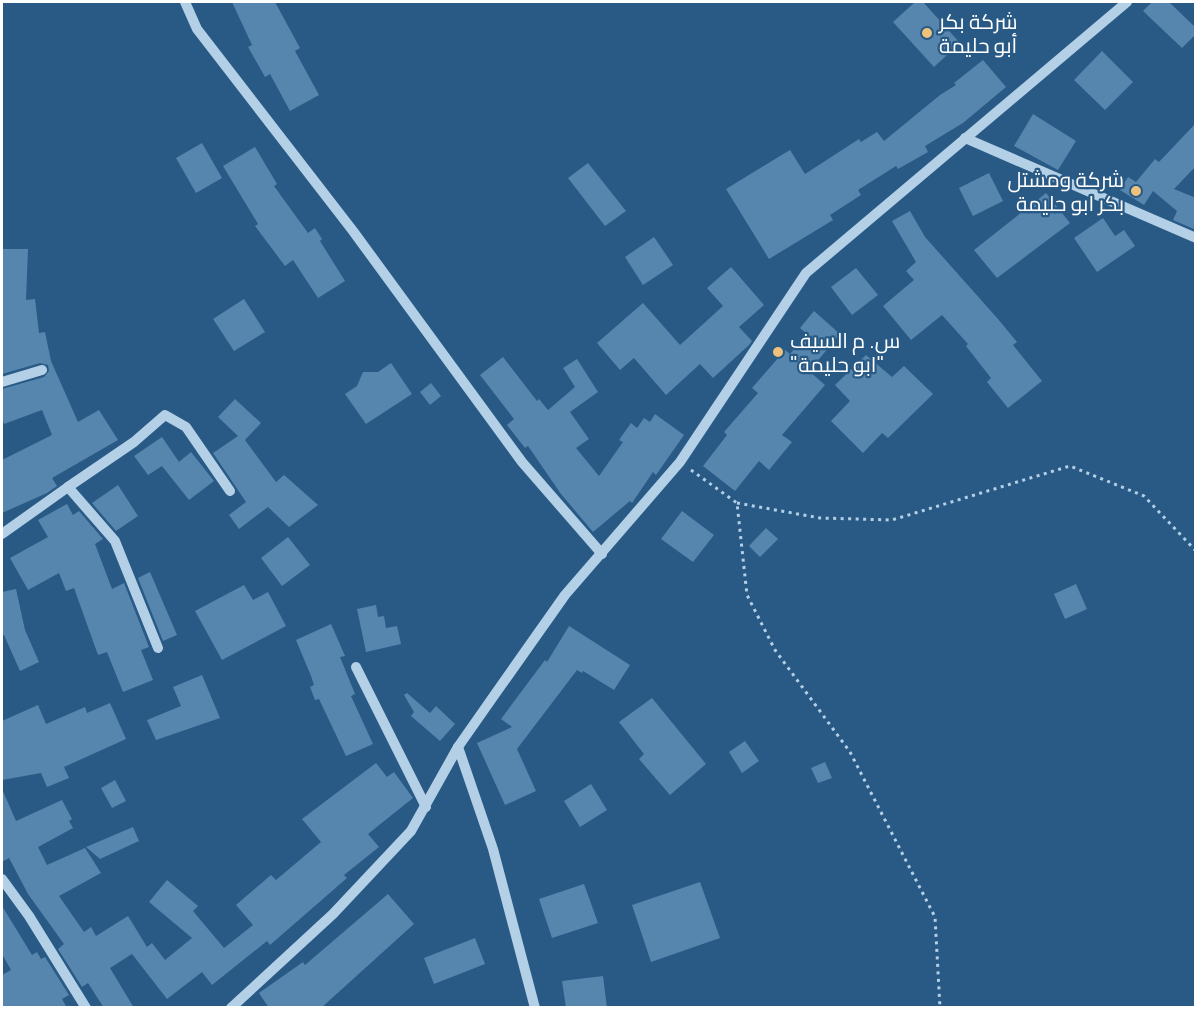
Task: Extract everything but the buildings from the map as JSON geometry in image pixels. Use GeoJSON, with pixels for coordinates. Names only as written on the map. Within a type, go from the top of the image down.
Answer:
{"type":"FeatureCollection","features":[{"type":"Feature","properties":{"kind":"street"},"geometry":{"type":"LineString","coordinates":[[185,2],[196,29],[353,231],[522,462],[602,554]]}},
{"type":"Feature","properties":{"kind":"street"},"geometry":{"type":"LineString","coordinates":[[231,1008],[333,914],[411,831],[458,747],[565,596],[680,462],[806,273],[1127,2]]}},
{"type":"Feature","properties":{"kind":"street"},"geometry":{"type":"LineString","coordinates":[[965,138],[1196,238]]}},
{"type":"Feature","properties":{"kind":"street"},"geometry":{"type":"LineString","coordinates":[[2,382],[42,370]]}},
{"type":"Feature","properties":{"kind":"street"},"geometry":{"type":"LineString","coordinates":[[2,534],[134,442],[165,415],[186,427],[230,491]]}},
{"type":"Feature","properties":{"kind":"street"},"geometry":{"type":"LineString","coordinates":[[68,487],[115,541],[158,648]]}},
{"type":"Feature","properties":{"kind":"street"},"geometry":{"type":"LineString","coordinates":[[356,667],[426,807]]}},
{"type":"Feature","properties":{"kind":"street"},"geometry":{"type":"LineString","coordinates":[[458,747],[496,859],[535,1008]]}},
{"type":"Feature","properties":{"kind":"street"},"geometry":{"type":"LineString","coordinates":[[2,879],[29,916],[86,1008]]}},
{"type":"Feature","properties":{"kind":"path"},"geometry":{"type":"LineString","coordinates":[[680,462],[736,503],[820,518],[892,520],[1070,466],[1144,496],[1196,551]]}},
{"type":"Feature","properties":{"kind":"path"},"geometry":{"type":"LineString","coordinates":[[736,503],[747,595],[775,650],[850,752],[935,916],[940,1008]]}},
{"type":"Feature","properties":{"kind":"place","name":"شركة بكر أبو حليمة"},"geometry":{"type":"Point","coordinates":[927,33]}},
{"type":"Feature","properties":{"kind":"place","name":"شركة ومشتل بكر ابو حليمة"},"geometry":{"type":"Point","coordinates":[1136,191]}},
{"type":"Feature","properties":{"kind":"place","name":"س. م السيف \"ابو حليمة\""},"geometry":{"type":"Point","coordinates":[778,352]}}]}
